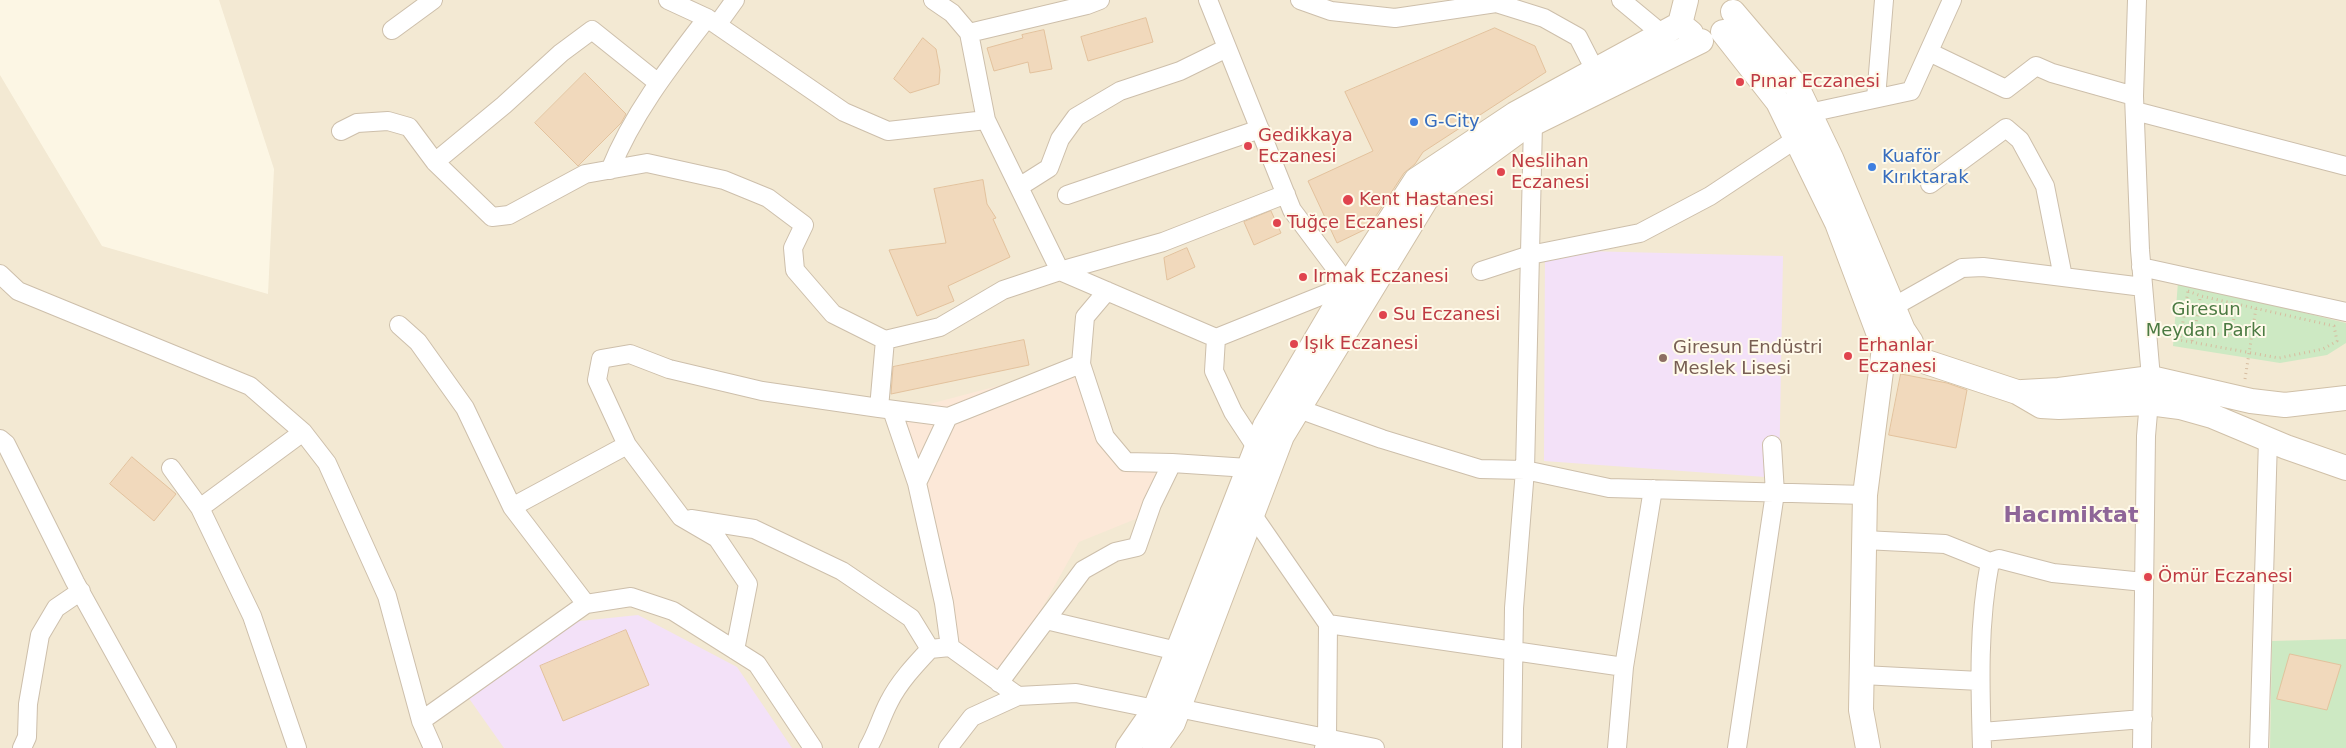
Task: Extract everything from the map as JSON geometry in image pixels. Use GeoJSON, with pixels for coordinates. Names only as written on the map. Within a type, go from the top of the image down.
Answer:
{"type":"FeatureCollection","features":[{"type":"Feature","properties":{"kind":"street"},"geometry":{"type":"LineString","coordinates":[[392,30],[433,0]]}},
{"type":"Feature","properties":{"kind":"street"},"geometry":{"type":"LineString","coordinates":[[668,0],[712,22],[844,112],[888,131],[986,120]]}},
{"type":"Feature","properties":{"kind":"street"},"geometry":{"type":"LineString","coordinates":[[610,170],[622,141],[657,82],[712,22],[735,0]]}},
{"type":"Feature","properties":{"kind":"street"},"geometry":{"type":"LineString","coordinates":[[933,0],[952,14],[969,33],[986,120],[1060,271],[1216,338],[1348,285]]}},
{"type":"Feature","properties":{"kind":"street"},"geometry":{"type":"LineString","coordinates":[[969,33],[1087,5],[1100,0]]}},
{"type":"Feature","properties":{"kind":"street"},"geometry":{"type":"LineString","coordinates":[[1208,0],[1292,210],[1348,285]]}},
{"type":"Feature","properties":{"kind":"street"},"geometry":{"type":"LineString","coordinates":[[1300,0],[1331,11],[1394,18],[1497,2],[1544,18],[1578,37],[1599,80]]}},
{"type":"Feature","properties":{"kind":"street"},"geometry":{"type":"LineString","coordinates":[[1622,0],[1671,29],[1701,41]]}},
{"type":"Feature","properties":{"kind":"street"},"geometry":{"type":"LineString","coordinates":[[1128,748],[1167,708],[1252,514],[1282,436],[1427,198],[1671,29],[1686,0]]}},
{"type":"Feature","properties":{"kind":"street"},"geometry":{"type":"LineString","coordinates":[[1876,98],[1884,0]]}},
{"type":"Feature","properties":{"kind":"street"},"geometry":{"type":"LineString","coordinates":[[1809,113],[1911,91],[1952,0]]}},
{"type":"Feature","properties":{"kind":"street"},"geometry":{"type":"LineString","coordinates":[[2137,0],[2135,103],[2141,267],[2151,378],[2144,582],[2142,748]]}},
{"type":"Feature","properties":{"kind":"street"},"geometry":{"type":"LineString","coordinates":[[1155,748],[1172,723],[1167,708],[1177,651],[1265,426],[1348,285],[1416,180],[1515,114],[1701,41],[1727,14]]}},
{"type":"Feature","properties":{"kind":"street"},"geometry":{"type":"LineString","coordinates":[[1727,14],[1797,87],[1831,158],[1903,330],[1914,347],[1933,365]]}},
{"type":"Feature","properties":{"kind":"street"},"geometry":{"type":"LineString","coordinates":[[1727,14],[1778,102],[1838,223],[1884,348],[1865,495],[1861,710],[1868,748]]}},
{"type":"Feature","properties":{"kind":"street"},"geometry":{"type":"LineString","coordinates":[[435,162],[504,105],[561,53],[592,30],[657,82]]}},
{"type":"Feature","properties":{"kind":"street"},"geometry":{"type":"LineString","coordinates":[[1019,187],[1049,168],[1060,139],[1076,117],[1120,92],[1180,71],[1227,48]]}},
{"type":"Feature","properties":{"kind":"street"},"geometry":{"type":"LineString","coordinates":[[1928,52],[2006,89],[2036,66],[2135,103],[2346,166]]}},
{"type":"Feature","properties":{"kind":"street"},"geometry":{"type":"LineString","coordinates":[[341,131],[357,123],[388,121],[409,127],[435,162],[492,217],[509,214],[585,174],[647,163],[724,180],[768,198],[804,225],[793,248],[795,270],[833,314],[886,340],[940,327],[1003,290],[1060,271],[1164,242],[1286,194]]}},
{"type":"Feature","properties":{"kind":"street"},"geometry":{"type":"LineString","coordinates":[[1512,748],[1514,608],[1525,470],[1533,123]]}},
{"type":"Feature","properties":{"kind":"street"},"geometry":{"type":"LineString","coordinates":[[1930,184],[2006,128],[2020,140],[2045,186],[2063,277]]}},
{"type":"Feature","properties":{"kind":"street"},"geometry":{"type":"LineString","coordinates":[[1067,195],[1260,129]]}},
{"type":"Feature","properties":{"kind":"street"},"geometry":{"type":"LineString","coordinates":[[1481,271],[1530,255],[1640,233],[1710,196],[1796,139]]}},
{"type":"Feature","properties":{"kind":"street"},"geometry":{"type":"LineString","coordinates":[[1893,307],[1962,268],[1983,267],[2143,287]]}},
{"type":"Feature","properties":{"kind":"street"},"geometry":{"type":"LineString","coordinates":[[2141,267],[2346,312]]}},
{"type":"Feature","properties":{"kind":"street"},"geometry":{"type":"LineString","coordinates":[[0,274],[18,291],[250,386],[303,432],[327,463],[387,596],[422,722],[433,748]]}},
{"type":"Feature","properties":{"kind":"street"},"geometry":{"type":"LineString","coordinates":[[1107,291],[1085,317],[1080,364],[1105,437],[1126,462],[1172,463],[1252,458]]}},
{"type":"Feature","properties":{"kind":"street"},"geometry":{"type":"LineString","coordinates":[[399,325],[418,342],[465,408],[512,507],[586,604]]}},
{"type":"Feature","properties":{"kind":"street"},"geometry":{"type":"LineString","coordinates":[[1884,348],[1903,330]]}},
{"type":"Feature","properties":{"kind":"street"},"geometry":{"type":"LineString","coordinates":[[1216,338],[1214,371],[1252,458]]}},
{"type":"Feature","properties":{"kind":"street"},"geometry":{"type":"LineString","coordinates":[[886,340],[886,409],[917,483],[944,603],[950,647]]}},
{"type":"Feature","properties":{"kind":"street"},"geometry":{"type":"LineString","coordinates":[[1884,348],[2017,392],[2042,406],[2149,403],[2180,407],[2212,416],[2346,468]]}},
{"type":"Feature","properties":{"kind":"street"},"geometry":{"type":"LineString","coordinates":[[735,650],[748,584],[717,538],[681,517],[627,445],[596,380],[601,359],[630,354],[669,369],[762,391],[948,417],[1080,364]]}},
{"type":"Feature","properties":{"kind":"street"},"geometry":{"type":"LineString","coordinates":[[2017,392],[2059,390],[2151,378],[2241,398],[2285,405],[2346,398]]}},
{"type":"Feature","properties":{"kind":"street"},"geometry":{"type":"LineString","coordinates":[[1299,409],[1382,439],[1480,468],[1525,470],[1609,488],[1865,495]]}},
{"type":"Feature","properties":{"kind":"street"},"geometry":{"type":"LineString","coordinates":[[917,483],[948,417]]}},
{"type":"Feature","properties":{"kind":"street"},"geometry":{"type":"LineString","coordinates":[[200,508],[303,432]]}},
{"type":"Feature","properties":{"kind":"street"},"geometry":{"type":"LineString","coordinates":[[0,439],[6,444],[81,591],[167,748]]}},
{"type":"Feature","properties":{"kind":"street"},"geometry":{"type":"LineString","coordinates":[[2259,748],[2268,439]]}},
{"type":"Feature","properties":{"kind":"street"},"geometry":{"type":"LineString","coordinates":[[512,507],[627,445]]}},
{"type":"Feature","properties":{"kind":"street"},"geometry":{"type":"LineString","coordinates":[[1737,748],[1774,493],[1772,445]]}},
{"type":"Feature","properties":{"kind":"street"},"geometry":{"type":"LineString","coordinates":[[999,683],[1083,570],[1115,552],[1137,547],[1152,504],[1172,463]]}},
{"type":"Feature","properties":{"kind":"street"},"geometry":{"type":"LineString","coordinates":[[171,468],[200,508],[252,616],[297,748]]}},
{"type":"Feature","properties":{"kind":"street"},"geometry":{"type":"LineString","coordinates":[[1617,748],[1624,667],[1654,489]]}},
{"type":"Feature","properties":{"kind":"street"},"geometry":{"type":"LineString","coordinates":[[1252,514],[1328,624],[1326,743]]}},
{"type":"Feature","properties":{"kind":"street"},"geometry":{"type":"LineString","coordinates":[[681,517],[754,529],[842,571],[911,618],[930,649]]}},
{"type":"Feature","properties":{"kind":"street"},"geometry":{"type":"LineString","coordinates":[[1864,540],[1945,544],[1990,562],[1999,559],[2053,573],[2144,582]]}},
{"type":"Feature","properties":{"kind":"street"},"geometry":{"type":"LineString","coordinates":[[1990,562],[1985,588],[1980,681],[1982,740],[2143,719]]}},
{"type":"Feature","properties":{"kind":"street"},"geometry":{"type":"LineString","coordinates":[[22,748],[27,736],[28,704],[40,634],[56,608],[81,591]]}},
{"type":"Feature","properties":{"kind":"street"},"geometry":{"type":"LineString","coordinates":[[422,722],[586,604],[631,597],[673,611],[757,664],[813,748]]}},
{"type":"Feature","properties":{"kind":"street"},"geometry":{"type":"LineString","coordinates":[[1046,620],[1177,651]]}},
{"type":"Feature","properties":{"kind":"street"},"geometry":{"type":"LineString","coordinates":[[1328,624],[1624,667]]}},
{"type":"Feature","properties":{"kind":"street"},"geometry":{"type":"LineString","coordinates":[[868,748],[877,733],[889,702],[913,667],[930,649],[950,647],[1018,696]]}},
{"type":"Feature","properties":{"kind":"street"},"geometry":{"type":"LineString","coordinates":[[1862,676],[1980,681]]}},
{"type":"Feature","properties":{"kind":"street"},"geometry":{"type":"LineString","coordinates":[[948,748],[972,717],[1018,696],[1076,693],[1167,708],[1326,743],[1375,748]]}},
{"type":"Feature","properties":{"kind":"path"},"geometry":{"type":"LineString","coordinates":[[2188,291],[2201,296],[2256,307],[2334,326],[2337,341],[2323,349],[2279,358],[2180,340],[2188,291]]}},
{"type":"Feature","properties":{"kind":"path"},"geometry":{"type":"LineString","coordinates":[[2192,341],[2201,296]]}},
{"type":"Feature","properties":{"kind":"path"},"geometry":{"type":"LineString","coordinates":[[2241,398],[2251,352],[2256,307]]}},
{"type":"Feature","properties":{"kind":"path"},"geometry":{"type":"LineString","coordinates":[[2194,331],[2232,336],[2234,316],[2198,310]]}},
{"type":"Feature","properties":{"kind":"path"},"geometry":{"type":"LineString","coordinates":[[2233,325],[2254,330]]}},
{"type":"Feature","properties":{"kind":"shaded area"},"geometry":{"type":"Polygon","coordinates":[[[219,0],[2346,0],[2346,748],[0,748],[0,75],[102,246],[268,294],[274,169],[219,0]]]}},
{"type":"Feature","properties":{"kind":"shaded area","name":"Giresun Endüstri Meslek Lisesi"},"geometry":{"type":"Polygon","coordinates":[[[1545,250],[1783,256],[1779,478],[1544,461],[1545,250]]]}},
{"type":"Feature","properties":{"kind":"shaded area"},"geometry":{"type":"Polygon","coordinates":[[[1081,364],[1126,462],[1172,463],[1148,514],[1079,542],[1006,673],[950,647],[903,411],[1081,364]]]}},
{"type":"Feature","properties":{"kind":"shaded area"},"geometry":{"type":"Polygon","coordinates":[[[638,615],[737,667],[792,748],[504,748],[468,697],[561,623],[638,615]]]}},
{"type":"Feature","properties":{"kind":"green space","name":"Giresun Meydan Parkı"},"geometry":{"type":"Polygon","coordinates":[[[2178,282],[2346,323],[2346,343],[2327,355],[2280,363],[2173,346],[2178,282]]]}},
{"type":"Feature","properties":{"kind":"green space"},"geometry":{"type":"Polygon","coordinates":[[[2346,639],[2346,748],[2270,748],[2272,641],[2346,639]]]}},
{"type":"Feature","properties":{"kind":"building"},"geometry":{"type":"Polygon","coordinates":[[[1146,18],[1153,42],[1088,61],[1081,37],[1146,18]]]}},
{"type":"Feature","properties":{"kind":"building","name":"G-City"},"geometry":{"type":"Polygon","coordinates":[[[1495,28],[1535,46],[1546,72],[1423,152],[1415,164],[1404,173],[1368,228],[1337,243],[1308,181],[1373,151],[1345,92],[1495,28]]]}},
{"type":"Feature","properties":{"kind":"building"},"geometry":{"type":"Polygon","coordinates":[[[1044,30],[1052,69],[1030,73],[1028,62],[994,71],[987,48],[1023,38],[1022,35],[1044,30]]]}},
{"type":"Feature","properties":{"kind":"building"},"geometry":{"type":"Polygon","coordinates":[[[923,38],[936,49],[940,70],[939,84],[910,93],[894,79],[923,38]]]}},
{"type":"Feature","properties":{"kind":"building"},"geometry":{"type":"Polygon","coordinates":[[[585,73],[626,114],[621,123],[578,166],[535,123],[585,73]]]}},
{"type":"Feature","properties":{"kind":"building"},"geometry":{"type":"Polygon","coordinates":[[[983,180],[987,204],[996,218],[993,219],[1010,257],[948,286],[954,301],[917,316],[889,250],[946,243],[934,189],[983,180]]]}},
{"type":"Feature","properties":{"kind":"building"},"geometry":{"type":"Polygon","coordinates":[[[1271,211],[1281,233],[1254,245],[1244,222],[1271,211]]]}},
{"type":"Feature","properties":{"kind":"building"},"geometry":{"type":"Polygon","coordinates":[[[1187,248],[1195,267],[1167,280],[1164,258],[1187,248]]]}},
{"type":"Feature","properties":{"kind":"building"},"geometry":{"type":"Polygon","coordinates":[[[1024,340],[1029,365],[891,394],[893,367],[1024,340]]]}},
{"type":"Feature","properties":{"kind":"building"},"geometry":{"type":"Polygon","coordinates":[[[1901,374],[1947,383],[1967,390],[1956,448],[1889,435],[1901,374]]]}},
{"type":"Feature","properties":{"kind":"building"},"geometry":{"type":"Polygon","coordinates":[[[132,457],[176,494],[154,521],[110,484],[132,457]]]}},
{"type":"Feature","properties":{"kind":"building"},"geometry":{"type":"Polygon","coordinates":[[[626,630],[649,685],[563,721],[540,666],[626,630]]]}},
{"type":"Feature","properties":{"kind":"building"},"geometry":{"type":"Polygon","coordinates":[[[2290,654],[2341,665],[2327,710],[2277,699],[2290,654]]]}},
{"type":"Feature","properties":{"kind":"place","name":"Pınar Eczanesi"},"geometry":{"type":"Point","coordinates":[1740,82]}},
{"type":"Feature","properties":{"kind":"place","name":"G-City"},"geometry":{"type":"Point","coordinates":[1414,122]}},
{"type":"Feature","properties":{"kind":"place","name":"Gedikkaya Eczanesi"},"geometry":{"type":"Point","coordinates":[1248,146]}},
{"type":"Feature","properties":{"kind":"place","name":"Kuaför Kırıktarak"},"geometry":{"type":"Point","coordinates":[1872,167]}},
{"type":"Feature","properties":{"kind":"place","name":"Neslihan Eczanesi"},"geometry":{"type":"Point","coordinates":[1501,172]}},
{"type":"Feature","properties":{"kind":"place","name":"Kent Hastanesi"},"geometry":{"type":"Point","coordinates":[1348,200]}},
{"type":"Feature","properties":{"kind":"place","name":"Tuğçe Eczanesi"},"geometry":{"type":"Point","coordinates":[1277,223]}},
{"type":"Feature","properties":{"kind":"place","name":"Irmak Eczanesi"},"geometry":{"type":"Point","coordinates":[1303,277]}},
{"type":"Feature","properties":{"kind":"place","name":"Su Eczanesi"},"geometry":{"type":"Point","coordinates":[1383,315]}},
{"type":"Feature","properties":{"kind":"place","name":"Işık Eczanesi"},"geometry":{"type":"Point","coordinates":[1294,344]}},
{"type":"Feature","properties":{"kind":"place","name":"Erhanlar Eczanesi"},"geometry":{"type":"Point","coordinates":[1848,356]}},
{"type":"Feature","properties":{"kind":"place","name":"Giresun Endüstri Meslek Lisesi"},"geometry":{"type":"Point","coordinates":[1663,358]}},
{"type":"Feature","properties":{"kind":"place","name":"Ömür Eczanesi"},"geometry":{"type":"Point","coordinates":[2148,577]}},
{"type":"Feature","properties":{"kind":"district","name":"Hacımiktat"},"geometry":{"type":"Point","coordinates":[2071,516]}}]}
